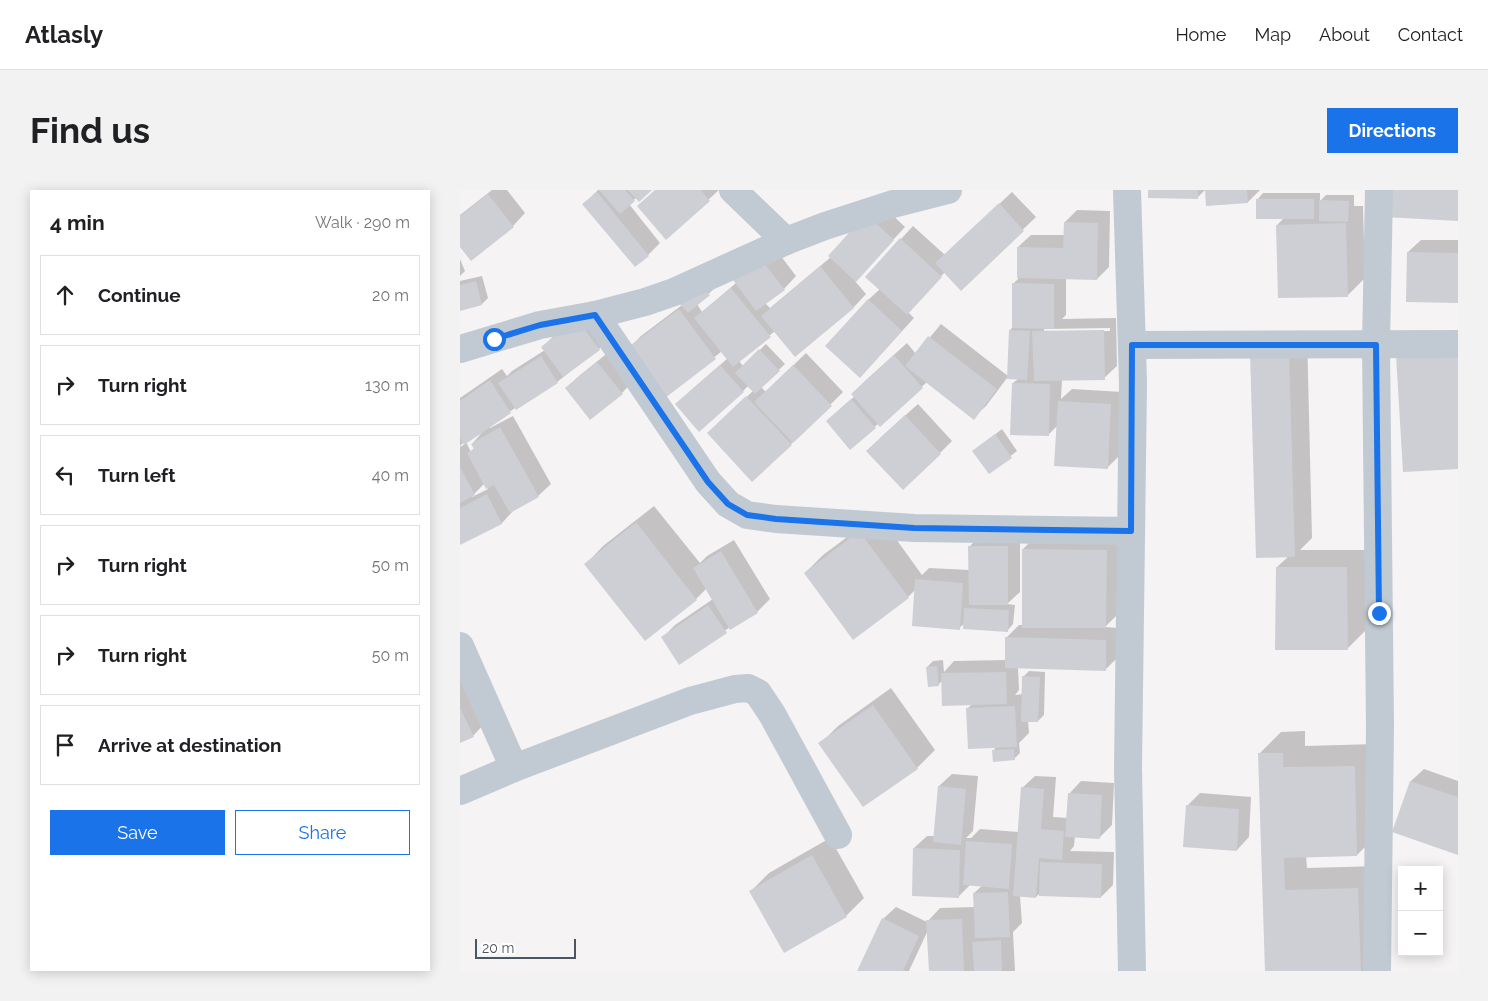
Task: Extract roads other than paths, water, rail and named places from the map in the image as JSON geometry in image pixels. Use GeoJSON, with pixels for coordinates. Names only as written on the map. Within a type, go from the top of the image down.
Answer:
{"type":"FeatureCollection","features":[{"type":"Feature","properties":{"kind":"street"},"geometry":{"type":"LineString","coordinates":[[733,190],[786,242]]}},
{"type":"Feature","properties":{"kind":"street"},"geometry":{"type":"LineString","coordinates":[[460,348],[540,325],[595,315],[645,302],[674,292],[825,226],[893,204],[948,190]]}},
{"type":"Feature","properties":{"kind":"street"},"geometry":{"type":"LineString","coordinates":[[1127,190],[1132,345],[1128,768],[1132,971]]}},
{"type":"Feature","properties":{"kind":"street"},"geometry":{"type":"LineString","coordinates":[[1377,971],[1380,727],[1376,345],[1379,190]]}},
{"type":"Feature","properties":{"kind":"street"},"geometry":{"type":"LineString","coordinates":[[595,315],[708,482],[728,504],[747,515],[776,519],[914,528],[1131,531]]}},
{"type":"Feature","properties":{"kind":"street"},"geometry":{"type":"LineString","coordinates":[[1132,345],[1458,344]]}},
{"type":"Feature","properties":{"kind":"street"},"geometry":{"type":"LineString","coordinates":[[460,646],[514,768]]}},
{"type":"Feature","properties":{"kind":"street"},"geometry":{"type":"LineString","coordinates":[[460,791],[514,768],[690,701],[735,689],[748,688],[758,693],[772,714],[838,835]]}}]}
